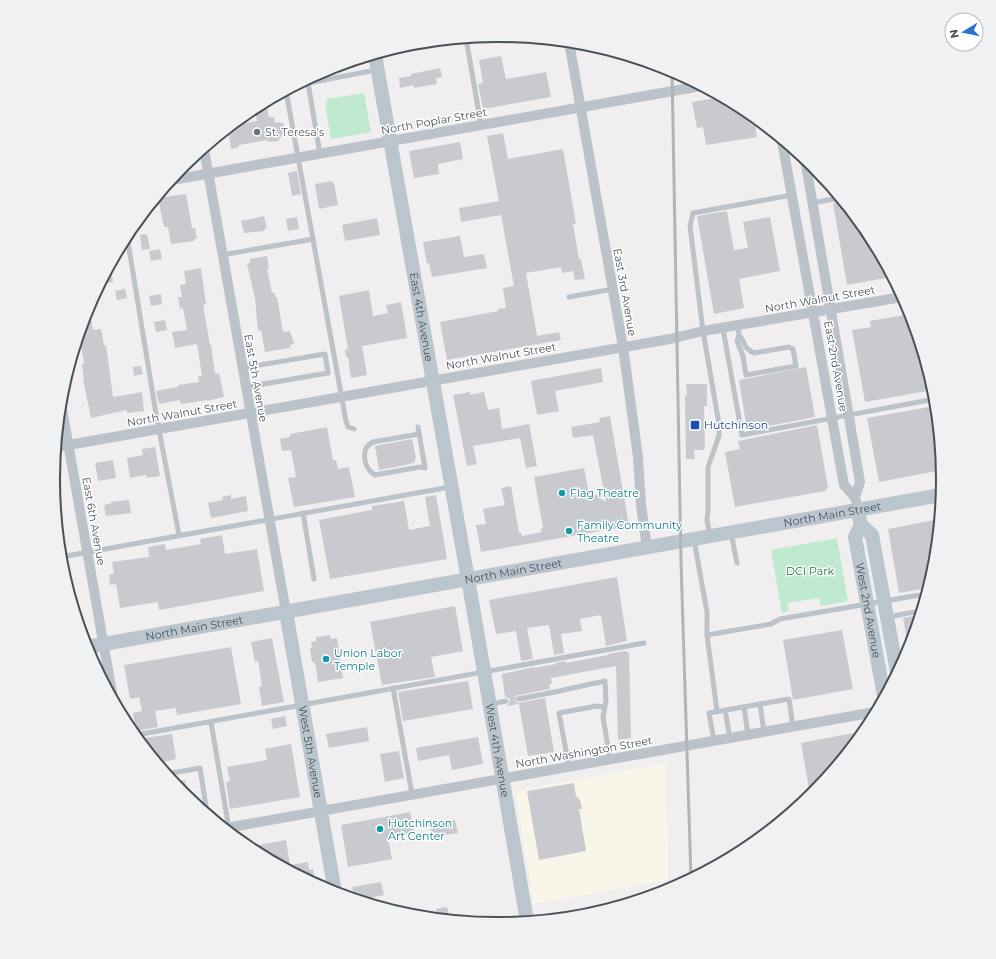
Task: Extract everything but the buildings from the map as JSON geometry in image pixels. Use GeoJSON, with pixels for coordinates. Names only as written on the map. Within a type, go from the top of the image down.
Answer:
{"type":"FeatureCollection","features":[{"type":"Feature","properties":{"kind":"main road","name":"East 4th Avenue"},"geometry":{"type":"LineString","coordinates":[[376,60],[468,580]]}},
{"type":"Feature","properties":{"kind":"main road","name":"North Main Street"},"geometry":{"type":"LineString","coordinates":[[94,646],[731,533],[857,503],[935,496]]}},
{"type":"Feature","properties":{"kind":"main road","name":"West 2nd Avenue"},"geometry":{"type":"LineString","coordinates":[[857,503],[861,525],[855,537],[882,688]]}},
{"type":"Feature","properties":{"kind":"main road","name":"West 2nd Avenue"},"geometry":{"type":"LineString","coordinates":[[861,525],[872,535],[895,662]]}},
{"type":"Feature","properties":{"kind":"main road","name":"West 4th Avenue"},"geometry":{"type":"LineString","coordinates":[[468,580],[526,916]]}},
{"type":"Feature","properties":{"kind":"main road","name":"West 5th Avenue"},"geometry":{"type":"LineString","coordinates":[[286,612],[334,885]]}},
{"type":"Feature","properties":{"kind":"street","name":"East 3rd Avenue"},"geometry":{"type":"LineString","coordinates":[[570,48],[623,347],[638,457],[641,505],[647,548]]}},
{"type":"Feature","properties":{"kind":"street","name":"North Poplar Street"},"geometry":{"type":"LineString","coordinates":[[181,178],[693,87]]}},
{"type":"Feature","properties":{"kind":"street","name":"East 2nd Avenue"},"geometry":{"type":"LineString","coordinates":[[783,149],[844,485],[857,503]]}},
{"type":"Feature","properties":{"kind":"street","name":"East 5th Avenue"},"geometry":{"type":"LineString","coordinates":[[205,155],[286,612]]}},
{"type":"Feature","properties":{"kind":"street","name":"East 2nd Avenue"},"geometry":{"type":"LineString","coordinates":[[807,170],[860,482],[857,503]]}},
{"type":"Feature","properties":{"kind":"street","name":"North Walnut Street"},"geometry":{"type":"LineString","coordinates":[[61,446],[670,339],[703,331],[723,329],[738,331],[814,313],[896,298]]}},
{"type":"Feature","properties":{"kind":"street","name":"East 6th Avenue"},"geometry":{"type":"LineString","coordinates":[[64,422],[111,683]]}},
{"type":"Feature","properties":{"kind":"street","name":"North Washington Street"},"geometry":{"type":"LineString","coordinates":[[233,828],[412,794],[868,713]]}},
{"type":"Feature","properties":{"kind":"lane"},"geometry":{"type":"LineString","coordinates":[[467,43],[481,125]]}},
{"type":"Feature","properties":{"kind":"lane"},"geometry":{"type":"LineString","coordinates":[[318,81],[377,70]]}},
{"type":"Feature","properties":{"kind":"lane"},"geometry":{"type":"LineString","coordinates":[[306,86],[320,154]]}},
{"type":"Feature","properties":{"kind":"lane"},"geometry":{"type":"LineString","coordinates":[[287,97],[341,397],[348,427],[354,429]]}},
{"type":"Feature","properties":{"kind":"lane"},"geometry":{"type":"LineString","coordinates":[[710,536],[707,520],[708,467],[720,436],[703,331],[690,226],[693,213],[792,195]]}},
{"type":"Feature","properties":{"kind":"lane"},"geometry":{"type":"LineString","coordinates":[[812,202],[833,199]]}},
{"type":"Feature","properties":{"kind":"lane"},"geometry":{"type":"LineString","coordinates":[[222,255],[313,239]]}},
{"type":"Feature","properties":{"kind":"lane"},"geometry":{"type":"LineString","coordinates":[[129,245],[159,429],[179,535]]}},
{"type":"Feature","properties":{"kind":"lane"},"geometry":{"type":"LineString","coordinates":[[569,297],[613,289]]}},
{"type":"Feature","properties":{"kind":"lane"},"geometry":{"type":"LineString","coordinates":[[723,329],[742,435],[928,400]]}},
{"type":"Feature","properties":{"kind":"lane"},"geometry":{"type":"LineString","coordinates":[[738,331],[749,350],[754,353],[789,347],[793,349],[796,366],[746,375],[743,356],[737,341],[738,331]]}},
{"type":"Feature","properties":{"kind":"lane"},"geometry":{"type":"LineString","coordinates":[[242,368],[325,354],[328,373],[246,387]]}},
{"type":"Feature","properties":{"kind":"lane"},"geometry":{"type":"LineString","coordinates":[[418,427],[425,468],[420,467],[376,474],[371,472],[367,467],[364,450],[367,444],[419,434]]}},
{"type":"Feature","properties":{"kind":"lane"},"geometry":{"type":"LineString","coordinates":[[67,555],[452,486]]}},
{"type":"Feature","properties":{"kind":"lane"},"geometry":{"type":"LineString","coordinates":[[303,513],[314,579]]}},
{"type":"Feature","properties":{"kind":"lane"},"geometry":{"type":"LineString","coordinates":[[731,533],[737,563]]}},
{"type":"Feature","properties":{"kind":"lane"},"geometry":{"type":"LineString","coordinates":[[694,539],[707,612],[707,635],[717,711]]}},
{"type":"Feature","properties":{"kind":"lane"},"geometry":{"type":"LineString","coordinates":[[707,635],[770,624],[780,619],[920,595]]}},
{"type":"Feature","properties":{"kind":"lane"},"geometry":{"type":"LineString","coordinates":[[887,618],[915,612]]}},
{"type":"Feature","properties":{"kind":"lane"},"geometry":{"type":"LineString","coordinates":[[142,734],[644,643]]}},
{"type":"Feature","properties":{"kind":"lane"},"geometry":{"type":"LineString","coordinates":[[518,699],[552,694],[562,690],[606,681],[603,717],[610,759]]}},
{"type":"Feature","properties":{"kind":"lane"},"geometry":{"type":"LineString","coordinates":[[393,688],[412,794]]}},
{"type":"Feature","properties":{"kind":"lane"},"geometry":{"type":"LineString","coordinates":[[714,741],[709,713],[717,711],[789,699],[793,727]]}},
{"type":"Feature","properties":{"kind":"lane"},"geometry":{"type":"LineString","coordinates":[[490,704],[506,701]]}},
{"type":"Feature","properties":{"kind":"lane"},"geometry":{"type":"LineString","coordinates":[[760,704],[764,732]]}},
{"type":"Feature","properties":{"kind":"lane"},"geometry":{"type":"LineString","coordinates":[[569,767],[559,713],[597,706],[604,707]]}},
{"type":"Feature","properties":{"kind":"lane"},"geometry":{"type":"LineString","coordinates":[[744,707],[748,735]]}},
{"type":"Feature","properties":{"kind":"lane"},"geometry":{"type":"LineString","coordinates":[[725,710],[730,738]]}},
{"type":"Feature","properties":{"kind":"lane"},"geometry":{"type":"LineString","coordinates":[[211,722],[227,823]]}},
{"type":"Feature","properties":{"kind":"lane"},"geometry":{"type":"LineString","coordinates":[[174,773],[200,768],[207,805]]}},
{"type":"Feature","properties":{"kind":"shaded area"},"geometry":{"type":"Polygon","coordinates":[[[666,763],[668,880],[534,904],[516,797],[520,790],[666,763]]]}},
{"type":"Feature","properties":{"kind":"green space"},"geometry":{"type":"Polygon","coordinates":[[[364,93],[371,132],[331,139],[325,103],[327,103],[326,99],[364,93]]]}},
{"type":"Feature","properties":{"kind":"green space","name":"DCI Park"},"geometry":{"type":"Polygon","coordinates":[[[837,538],[848,601],[822,606],[820,605],[819,598],[788,603],[789,611],[782,613],[771,550],[837,538]]]}},
{"type":"Feature","properties":{"kind":"railway"},"geometry":{"type":"LineString","coordinates":[[672,78],[681,562],[691,873]]}},
{"type":"Feature","properties":{"kind":"place","name":"St. Teresa's"},"geometry":{"type":"Point","coordinates":[257,132]}},
{"type":"Feature","properties":{"kind":"place","name":"Hutchinson"},"geometry":{"type":"Point","coordinates":[695,425]}},
{"type":"Feature","properties":{"kind":"place","name":"Flag Theatre"},"geometry":{"type":"Point","coordinates":[562,493]}},
{"type":"Feature","properties":{"kind":"place","name":"Family Community Theatre"},"geometry":{"type":"Point","coordinates":[569,531]}},
{"type":"Feature","properties":{"kind":"place","name":"Union Labor Temple"},"geometry":{"type":"Point","coordinates":[326,659]}},
{"type":"Feature","properties":{"kind":"place","name":"Hutchinson Art Center"},"geometry":{"type":"Point","coordinates":[380,829]}}]}
